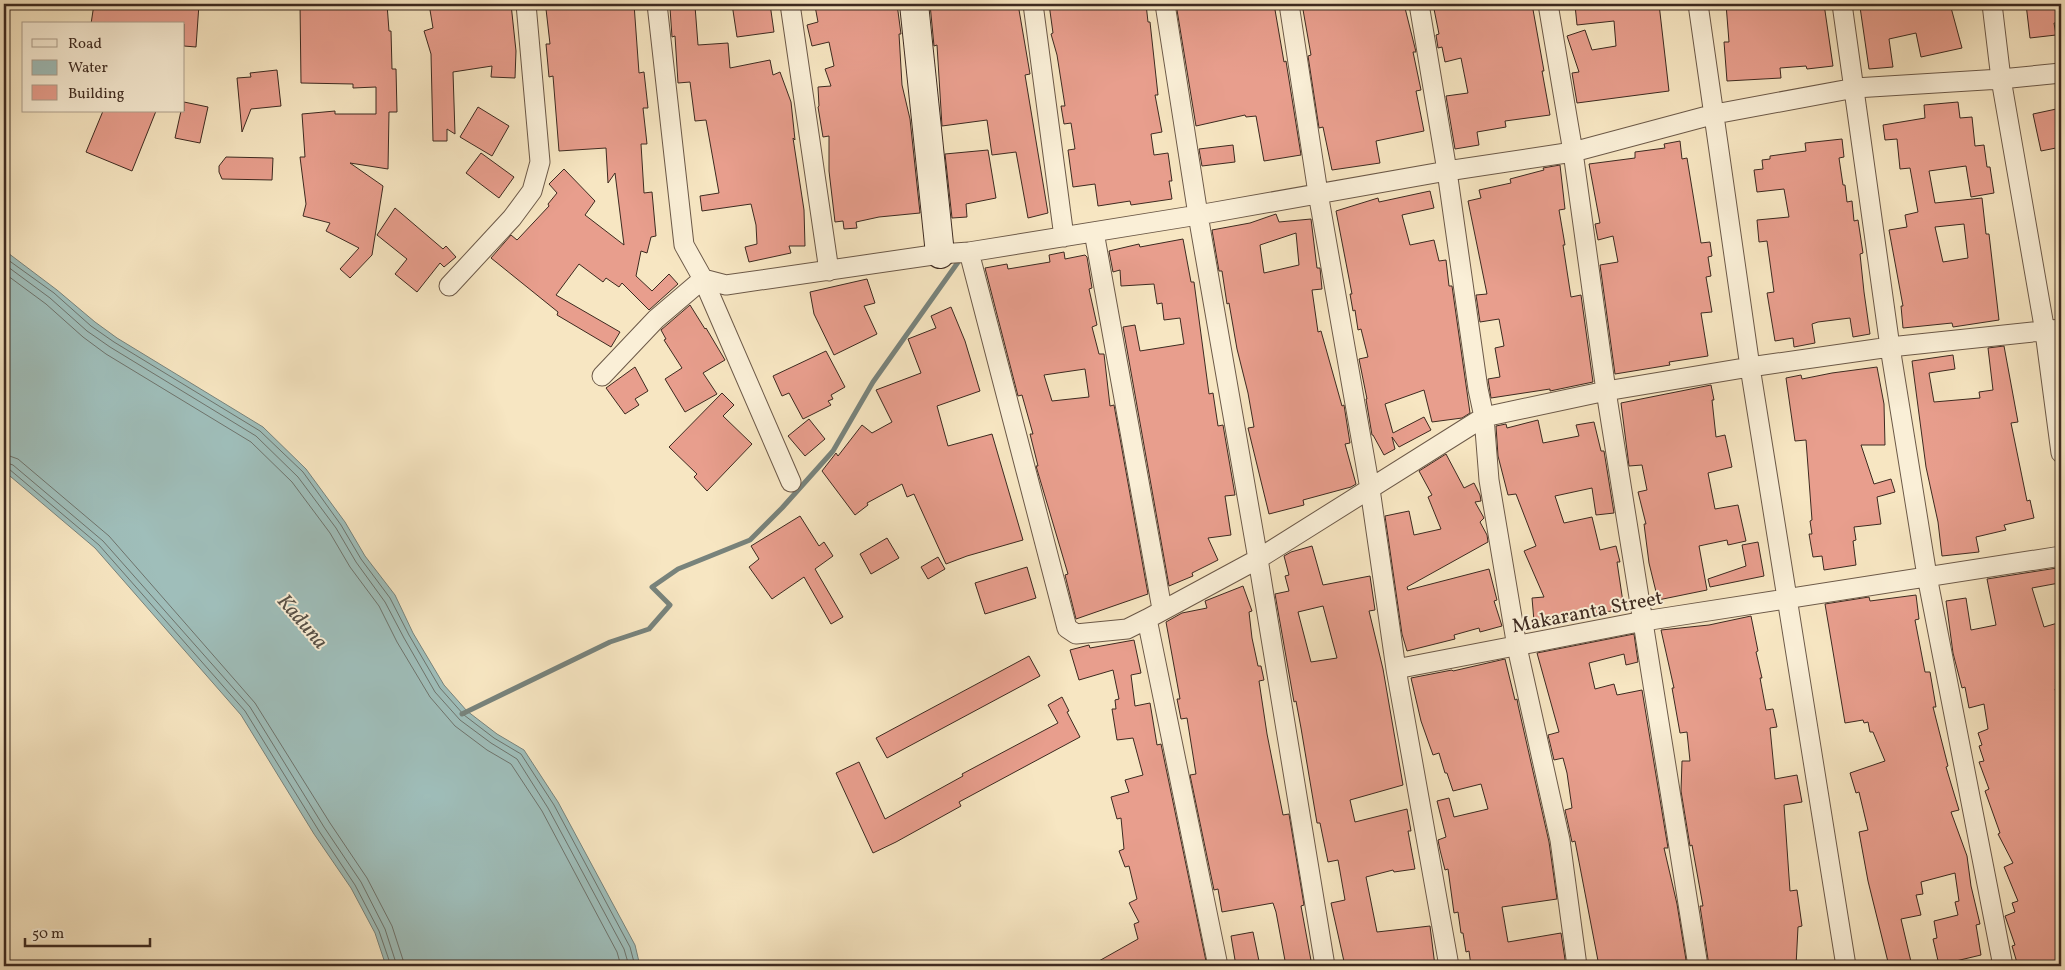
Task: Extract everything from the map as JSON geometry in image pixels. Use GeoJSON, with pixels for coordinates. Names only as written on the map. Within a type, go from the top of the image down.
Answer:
{"type":"FeatureCollection","features":[{"type":"Feature","properties":{"kind":"street"},"geometry":{"type":"LineString","coordinates":[[449,286],[512,218],[532,191],[540,162],[526,4]]}},
{"type":"Feature","properties":{"kind":"street"},"geometry":{"type":"LineString","coordinates":[[657,4],[684,245],[703,278],[791,482]]}},
{"type":"Feature","properties":{"kind":"street"},"geometry":{"type":"LineString","coordinates":[[790,4],[829,271]]}},
{"type":"Feature","properties":{"kind":"street"},"geometry":{"type":"LineString","coordinates":[[914,4],[940,254]]}},
{"type":"Feature","properties":{"kind":"street"},"geometry":{"type":"LineString","coordinates":[[1033,4],[1064,237]]}},
{"type":"Feature","properties":{"kind":"street"},"geometry":{"type":"LineString","coordinates":[[1164,4],[1325,966]]}},
{"type":"Feature","properties":{"kind":"street"},"geometry":{"type":"LineString","coordinates":[[1289,4],[1318,193],[1370,489],[1396,669],[1449,966]]}},
{"type":"Feature","properties":{"kind":"street"},"geometry":{"type":"LineString","coordinates":[[1419,4],[1447,171],[1478,389],[1484,417],[1489,480],[1517,647],[1560,840],[1578,966]]}},
{"type":"Feature","properties":{"kind":"street"},"geometry":{"type":"LineString","coordinates":[[1548,4],[1573,152],[1606,391],[1698,966]]}},
{"type":"Feature","properties":{"kind":"street"},"geometry":{"type":"LineString","coordinates":[[1698,4],[1750,367],[1846,966]]}},
{"type":"Feature","properties":{"kind":"street"},"geometry":{"type":"LineString","coordinates":[[1842,4],[1890,347],[1927,576],[1998,965]]}},
{"type":"Feature","properties":{"kind":"street"},"geometry":{"type":"LineString","coordinates":[[1992,4],[2001,79],[2053,331],[2061,453]]}},
{"type":"Feature","properties":{"kind":"street"},"geometry":{"type":"LineString","coordinates":[[703,278],[726,285],[940,254],[969,252],[1198,215],[1447,171],[1573,152],[1714,114],[1855,88],[2001,79],[2061,73]]}},
{"type":"Feature","properties":{"kind":"street"},"geometry":{"type":"LineString","coordinates":[[1094,232],[1154,614],[1218,966]]}},
{"type":"Feature","properties":{"kind":"street"},"geometry":{"type":"LineString","coordinates":[[969,252],[1067,628],[1076,634],[1126,628],[1258,559],[1484,417],[1606,391],[1750,367],[1890,347],[2053,331]]}},
{"type":"Feature","properties":{"kind":"street"},"geometry":{"type":"LineString","coordinates":[[602,376],[656,319],[703,278]]}},
{"type":"Feature","properties":{"kind":"street","name":"Makaranta Street"},"geometry":{"type":"LineString","coordinates":[[1396,669],[1644,622],[2061,556]]}},
{"type":"Feature","properties":{"kind":"water","name":"Kaduna"},"geometry":{"type":"Polygon","coordinates":[[[4,250],[117,338],[263,427],[306,469],[345,522],[365,556],[395,595],[413,633],[444,685],[467,711],[497,734],[524,750],[558,802],[635,945],[640,966],[386,966],[375,933],[351,888],[314,834],[241,715],[95,548],[4,471],[4,250]]]}},
{"type":"Feature","properties":{"kind":"building"},"geometry":{"type":"Polygon","coordinates":[[[94,4],[199,4],[196,47],[185,46],[185,22],[91,22],[94,4]]]}},
{"type":"Feature","properties":{"kind":"building"},"geometry":{"type":"Polygon","coordinates":[[[300,4],[387,4],[389,31],[391,31],[392,69],[396,69],[397,112],[389,112],[388,169],[350,163],[383,186],[372,255],[350,278],[340,269],[359,248],[326,231],[330,223],[303,216],[306,204],[300,157],[305,157],[302,114],[335,111],[335,114],[376,114],[376,87],[353,88],[353,84],[301,83],[300,4]]]}},
{"type":"Feature","properties":{"kind":"building"},"geometry":{"type":"Polygon","coordinates":[[[429,4],[511,4],[516,51],[515,78],[491,77],[492,66],[453,72],[455,134],[447,129],[447,141],[433,141],[431,54],[424,31],[433,28],[429,4]]]}},
{"type":"Feature","properties":{"kind":"building"},"geometry":{"type":"Polygon","coordinates":[[[548,4],[564,4],[564,7],[589,4],[634,4],[639,73],[644,72],[648,108],[643,108],[647,144],[641,144],[644,193],[652,192],[656,236],[651,237],[647,253],[641,251],[636,276],[652,291],[669,274],[678,284],[649,310],[622,283],[619,287],[606,278],[603,282],[579,264],[556,295],[620,332],[611,347],[557,315],[558,312],[491,258],[511,235],[517,240],[549,206],[548,204],[557,193],[549,184],[564,169],[595,201],[585,215],[624,245],[615,173],[608,183],[606,148],[559,151],[553,76],[549,77],[546,44],[550,44],[546,9],[548,4]]]}},
{"type":"Feature","properties":{"kind":"building"},"geometry":{"type":"Polygon","coordinates":[[[732,4],[770,4],[774,32],[737,37],[732,4]]]}},
{"type":"Feature","properties":{"kind":"building"},"geometry":{"type":"Polygon","coordinates":[[[824,4],[897,4],[901,34],[899,34],[902,85],[910,119],[920,213],[879,217],[856,222],[857,228],[844,229],[843,221],[835,222],[829,171],[829,136],[823,137],[818,107],[818,87],[831,86],[825,69],[834,66],[829,42],[812,46],[807,25],[818,22],[815,6],[824,4]]]}},
{"type":"Feature","properties":{"kind":"building"},"geometry":{"type":"Polygon","coordinates":[[[930,4],[1018,4],[1030,74],[1025,75],[1048,213],[1028,218],[1016,152],[992,155],[987,120],[942,126],[937,45],[934,46],[930,4]]]}},
{"type":"Feature","properties":{"kind":"building"},"geometry":{"type":"Polygon","coordinates":[[[1049,4],[1098,4],[1099,9],[1146,4],[1148,22],[1150,22],[1158,95],[1155,95],[1162,132],[1151,134],[1154,155],[1168,153],[1172,181],[1169,181],[1172,199],[1131,205],[1130,201],[1098,206],[1095,184],[1073,187],[1068,150],[1075,149],[1071,123],[1064,124],[1061,106],[1065,106],[1057,55],[1051,34],[1053,33],[1049,4]]]}},
{"type":"Feature","properties":{"kind":"building"},"geometry":{"type":"Polygon","coordinates":[[[1176,4],[1223,4],[1224,9],[1255,4],[1274,4],[1284,62],[1286,61],[1301,155],[1264,161],[1256,116],[1246,117],[1245,115],[1196,126],[1176,4]]]}},
{"type":"Feature","properties":{"kind":"building"},"geometry":{"type":"Polygon","coordinates":[[[1302,4],[1404,4],[1416,52],[1413,52],[1421,90],[1416,91],[1424,131],[1376,141],[1380,163],[1332,170],[1323,127],[1319,128],[1308,56],[1311,55],[1302,4]]]}},
{"type":"Feature","properties":{"kind":"building"},"geometry":{"type":"Polygon","coordinates":[[[1433,4],[1532,4],[1550,115],[1505,121],[1506,127],[1477,132],[1479,145],[1455,149],[1446,96],[1468,93],[1461,58],[1445,62],[1442,47],[1438,48],[1436,35],[1439,34],[1433,4]]]}},
{"type":"Feature","properties":{"kind":"building"},"geometry":{"type":"Polygon","coordinates":[[[1659,4],[1669,91],[1577,103],[1572,73],[1579,72],[1567,36],[1585,30],[1592,50],[1616,46],[1614,21],[1577,25],[1575,5],[1659,4]]]}},
{"type":"Feature","properties":{"kind":"building"},"geometry":{"type":"Polygon","coordinates":[[[1726,4],[1824,4],[1833,66],[1807,69],[1806,66],[1780,68],[1781,78],[1727,81],[1724,42],[1729,42],[1726,4]]]}},
{"type":"Feature","properties":{"kind":"building"},"geometry":{"type":"Polygon","coordinates":[[[1875,4],[1875,9],[1901,4],[1950,4],[1962,48],[1921,57],[1916,33],[1889,39],[1893,67],[1869,69],[1860,7],[1875,4]]]}},
{"type":"Feature","properties":{"kind":"building"},"geometry":{"type":"Polygon","coordinates":[[[2026,4],[2061,4],[2061,23],[2054,23],[2056,35],[2030,38],[2026,4]]]}},
{"type":"Feature","properties":{"kind":"building"},"geometry":{"type":"Polygon","coordinates":[[[695,6],[698,45],[728,43],[730,68],[770,60],[773,75],[780,72],[791,102],[795,140],[793,138],[804,210],[805,246],[789,246],[791,253],[749,262],[745,247],[757,244],[756,225],[751,204],[702,211],[700,196],[719,193],[706,120],[695,121],[690,82],[678,83],[675,36],[672,37],[670,8],[695,6]]]}},
{"type":"Feature","properties":{"kind":"building"},"geometry":{"type":"Polygon","coordinates":[[[277,70],[281,106],[251,109],[242,132],[237,78],[251,77],[250,73],[277,70]]]}},
{"type":"Feature","properties":{"kind":"building"},"geometry":{"type":"Polygon","coordinates":[[[185,102],[208,107],[200,143],[175,138],[181,112],[185,112],[185,102]]]}},
{"type":"Feature","properties":{"kind":"building"},"geometry":{"type":"Polygon","coordinates":[[[1958,102],[1960,118],[1972,117],[1975,146],[1984,145],[1987,167],[1990,167],[1994,193],[1971,197],[1966,166],[1929,171],[1935,203],[1982,198],[1986,234],[1989,234],[1999,320],[1953,327],[1952,323],[1903,328],[1901,306],[1903,306],[1889,230],[1907,227],[1905,215],[1918,212],[1910,168],[1900,169],[1897,139],[1885,140],[1883,125],[1925,118],[1924,105],[1958,102]],[[1964,224],[1935,227],[1943,262],[1968,258],[1964,224]]]}},
{"type":"Feature","properties":{"kind":"building"},"geometry":{"type":"Polygon","coordinates":[[[478,107],[509,126],[492,156],[460,137],[478,107]]]}},
{"type":"Feature","properties":{"kind":"building"},"geometry":{"type":"Polygon","coordinates":[[[2061,108],[2061,147],[2041,151],[2033,114],[2061,108]]]}},
{"type":"Feature","properties":{"kind":"building"},"geometry":{"type":"Polygon","coordinates":[[[103,112],[156,112],[132,171],[86,152],[103,112]]]}},
{"type":"Feature","properties":{"kind":"building"},"geometry":{"type":"Polygon","coordinates":[[[1842,139],[1844,157],[1839,158],[1847,202],[1852,201],[1854,221],[1858,220],[1863,253],[1860,254],[1864,292],[1870,334],[1853,337],[1850,318],[1818,322],[1812,324],[1815,343],[1794,347],[1793,338],[1775,341],[1767,293],[1774,292],[1767,241],[1759,242],[1757,220],[1789,217],[1784,189],[1757,192],[1754,170],[1763,169],[1762,160],[1770,159],[1770,156],[1806,151],[1805,143],[1842,139]]]}},
{"type":"Feature","properties":{"kind":"building"},"geometry":{"type":"Polygon","coordinates":[[[1680,141],[1682,159],[1687,158],[1701,243],[1710,242],[1712,256],[1708,257],[1711,276],[1706,277],[1712,312],[1701,313],[1708,356],[1669,362],[1670,365],[1615,374],[1600,265],[1618,262],[1613,236],[1598,240],[1595,224],[1600,223],[1589,164],[1635,158],[1635,152],[1665,148],[1664,144],[1680,141]]]}},
{"type":"Feature","properties":{"kind":"building"},"geometry":{"type":"Polygon","coordinates":[[[1233,145],[1235,162],[1202,166],[1199,149],[1233,145]]]}},
{"type":"Feature","properties":{"kind":"building"},"geometry":{"type":"Polygon","coordinates":[[[988,150],[996,198],[966,204],[967,217],[952,218],[945,154],[988,150]]]}},
{"type":"Feature","properties":{"kind":"building"},"geometry":{"type":"Polygon","coordinates":[[[481,153],[514,177],[499,198],[466,173],[481,153]]]}},
{"type":"Feature","properties":{"kind":"building"},"geometry":{"type":"Polygon","coordinates":[[[226,157],[273,158],[272,180],[222,179],[219,166],[226,157]]]}},
{"type":"Feature","properties":{"kind":"building"},"geometry":{"type":"Polygon","coordinates":[[[1560,165],[1565,209],[1559,210],[1565,245],[1563,245],[1571,297],[1581,295],[1593,382],[1550,391],[1550,389],[1491,398],[1488,379],[1500,377],[1495,348],[1504,346],[1499,319],[1480,322],[1476,295],[1487,294],[1468,201],[1481,198],[1479,190],[1511,183],[1510,179],[1544,170],[1543,168],[1560,165]]]}},
{"type":"Feature","properties":{"kind":"building"},"geometry":{"type":"Polygon","coordinates":[[[1430,191],[1434,208],[1402,215],[1410,245],[1434,240],[1439,261],[1446,260],[1449,286],[1452,286],[1470,413],[1462,418],[1432,422],[1424,390],[1385,404],[1393,433],[1424,417],[1431,430],[1399,447],[1392,437],[1395,449],[1384,455],[1372,435],[1359,359],[1368,357],[1361,329],[1358,330],[1355,310],[1353,311],[1350,294],[1352,294],[1336,211],[1378,198],[1379,202],[1430,191]]]}},
{"type":"Feature","properties":{"kind":"building"},"geometry":{"type":"Polygon","coordinates":[[[395,208],[443,249],[446,246],[456,257],[444,267],[440,263],[417,292],[395,274],[407,259],[377,235],[395,208]]]}},
{"type":"Feature","properties":{"kind":"building"},"geometry":{"type":"Polygon","coordinates":[[[1276,214],[1279,222],[1311,219],[1317,268],[1320,268],[1322,289],[1312,290],[1318,332],[1321,331],[1342,406],[1344,405],[1350,443],[1345,444],[1356,484],[1303,500],[1304,505],[1269,514],[1248,428],[1254,427],[1248,393],[1237,349],[1229,303],[1227,304],[1222,271],[1219,271],[1212,230],[1250,223],[1276,214]],[[1296,233],[1260,245],[1264,273],[1299,265],[1296,233]]]}},
{"type":"Feature","properties":{"kind":"building"},"geometry":{"type":"Polygon","coordinates":[[[1183,239],[1191,282],[1194,282],[1209,394],[1213,393],[1218,426],[1223,425],[1235,495],[1225,496],[1231,535],[1208,538],[1218,560],[1192,573],[1193,576],[1169,586],[1123,327],[1135,325],[1140,351],[1184,344],[1180,318],[1164,320],[1162,303],[1157,304],[1154,284],[1121,286],[1120,270],[1113,272],[1109,251],[1139,244],[1140,247],[1183,239]]]}},
{"type":"Feature","properties":{"kind":"building"},"geometry":{"type":"Polygon","coordinates":[[[1064,252],[1065,259],[1085,255],[1087,257],[1092,288],[1089,289],[1097,325],[1092,327],[1099,354],[1104,354],[1110,406],[1114,405],[1148,594],[1076,619],[1065,575],[1068,574],[1036,466],[1038,466],[1030,434],[1033,434],[1022,395],[1018,396],[985,268],[1007,264],[1008,269],[1050,262],[1049,255],[1064,252]],[[1085,369],[1044,375],[1052,401],[1089,397],[1085,369]]]}},
{"type":"Feature","properties":{"kind":"building"},"geometry":{"type":"Polygon","coordinates":[[[867,279],[875,303],[864,306],[877,334],[834,355],[814,314],[810,292],[867,279]]]}},
{"type":"Feature","properties":{"kind":"building"},"geometry":{"type":"Polygon","coordinates":[[[690,305],[725,360],[703,373],[717,394],[685,412],[665,379],[682,368],[664,340],[666,339],[661,330],[690,305]]]}},
{"type":"Feature","properties":{"kind":"building"},"geometry":{"type":"Polygon","coordinates":[[[951,307],[965,341],[980,391],[937,406],[948,446],[992,434],[1023,540],[946,564],[914,494],[907,497],[902,484],[867,503],[868,505],[855,515],[822,471],[836,453],[838,456],[862,425],[872,433],[892,422],[876,390],[921,373],[908,339],[936,328],[931,316],[951,307]]]}},
{"type":"Feature","properties":{"kind":"building"},"geometry":{"type":"Polygon","coordinates":[[[2004,346],[2018,422],[2011,423],[2027,501],[2030,500],[2034,518],[2004,525],[2006,530],[1976,537],[1979,552],[1942,556],[1938,522],[1926,467],[1912,361],[1953,355],[1955,369],[1929,373],[1934,402],[1980,398],[1979,392],[1993,390],[1988,348],[2004,346]]]}},
{"type":"Feature","properties":{"kind":"building"},"geometry":{"type":"Polygon","coordinates":[[[826,351],[845,387],[831,395],[833,399],[828,401],[831,405],[803,419],[789,393],[782,396],[773,376],[826,351]]]}},
{"type":"Feature","properties":{"kind":"building"},"geometry":{"type":"Polygon","coordinates":[[[635,367],[648,391],[635,399],[639,405],[625,414],[606,388],[635,367]]]}},
{"type":"Feature","properties":{"kind":"building"},"geometry":{"type":"Polygon","coordinates":[[[1877,367],[1884,404],[1885,445],[1861,445],[1874,484],[1891,479],[1895,492],[1877,497],[1881,524],[1854,527],[1856,540],[1853,541],[1856,565],[1824,570],[1822,556],[1813,557],[1809,534],[1812,534],[1810,521],[1812,520],[1806,440],[1795,441],[1786,378],[1801,375],[1802,379],[1877,367]]]}},
{"type":"Feature","properties":{"kind":"building"},"geometry":{"type":"Polygon","coordinates":[[[1711,385],[1714,400],[1712,400],[1716,437],[1725,435],[1732,467],[1708,473],[1715,509],[1738,505],[1746,541],[1728,545],[1727,540],[1699,546],[1707,590],[1658,600],[1649,563],[1644,524],[1646,524],[1638,492],[1647,490],[1642,465],[1629,466],[1621,403],[1711,385]]]}},
{"type":"Feature","properties":{"kind":"building"},"geometry":{"type":"Polygon","coordinates":[[[722,393],[734,405],[723,416],[752,444],[707,491],[694,477],[697,474],[669,447],[722,393]]]}},
{"type":"Feature","properties":{"kind":"building"},"geometry":{"type":"Polygon","coordinates":[[[809,419],[825,439],[805,456],[788,436],[809,419]]]}},
{"type":"Feature","properties":{"kind":"building"},"geometry":{"type":"Polygon","coordinates":[[[1538,420],[1543,443],[1579,436],[1576,425],[1594,422],[1601,451],[1604,451],[1614,513],[1596,515],[1592,488],[1555,496],[1564,523],[1592,517],[1600,550],[1616,546],[1620,562],[1617,562],[1624,609],[1534,621],[1532,598],[1544,597],[1524,551],[1536,546],[1516,494],[1508,495],[1498,456],[1496,426],[1506,424],[1507,428],[1538,420]]]}},
{"type":"Feature","properties":{"kind":"building"},"geometry":{"type":"Polygon","coordinates":[[[1446,454],[1464,488],[1474,483],[1480,495],[1481,501],[1475,502],[1484,518],[1480,522],[1487,535],[1488,542],[1407,587],[1408,590],[1489,569],[1497,600],[1494,601],[1502,626],[1480,632],[1479,628],[1454,635],[1455,639],[1407,651],[1402,634],[1385,516],[1409,511],[1414,535],[1441,529],[1428,497],[1432,495],[1419,471],[1446,454]]]}},
{"type":"Feature","properties":{"kind":"building"},"geometry":{"type":"Polygon","coordinates":[[[800,516],[819,546],[824,542],[833,556],[815,569],[843,617],[831,624],[804,577],[772,599],[749,567],[759,559],[751,546],[800,516]]]}},
{"type":"Feature","properties":{"kind":"building"},"geometry":{"type":"Polygon","coordinates":[[[887,538],[899,558],[871,574],[860,554],[887,538]]]}},
{"type":"Feature","properties":{"kind":"building"},"geometry":{"type":"Polygon","coordinates":[[[1758,542],[1764,576],[1710,587],[1708,579],[1746,566],[1742,545],[1758,542]]]}},
{"type":"Feature","properties":{"kind":"building"},"geometry":{"type":"Polygon","coordinates":[[[1312,546],[1323,585],[1370,576],[1375,610],[1369,611],[1383,669],[1403,785],[1350,800],[1355,822],[1407,809],[1411,831],[1408,831],[1415,869],[1394,872],[1393,870],[1366,877],[1377,932],[1430,926],[1435,966],[1345,966],[1331,903],[1345,900],[1338,860],[1328,862],[1320,823],[1317,823],[1275,594],[1289,591],[1285,576],[1289,575],[1284,556],[1312,546]],[[1323,606],[1298,612],[1311,662],[1337,658],[1323,606]]]}},
{"type":"Feature","properties":{"kind":"building"},"geometry":{"type":"Polygon","coordinates":[[[938,557],[945,569],[928,579],[921,567],[938,557]]]}},
{"type":"Feature","properties":{"kind":"building"},"geometry":{"type":"Polygon","coordinates":[[[1027,567],[1036,598],[985,614],[975,583],[1027,567]]]}},
{"type":"Feature","properties":{"kind":"building"},"geometry":{"type":"Polygon","coordinates":[[[2057,568],[2059,583],[2032,588],[2044,627],[2061,622],[2061,688],[2055,689],[2061,711],[2061,966],[2018,966],[2012,946],[2015,945],[2005,916],[2015,912],[2012,903],[2018,901],[2004,867],[2013,863],[1998,834],[2000,833],[1985,791],[1989,789],[1979,762],[1984,761],[1979,746],[1982,745],[1978,733],[1988,729],[1984,704],[1969,708],[1965,687],[1962,688],[1953,653],[1946,601],[1966,598],[1971,630],[1996,625],[1987,579],[2057,568]]]}},
{"type":"Feature","properties":{"kind":"building"},"geometry":{"type":"Polygon","coordinates":[[[1243,586],[1252,611],[1249,612],[1252,638],[1258,666],[1261,666],[1264,680],[1259,681],[1283,815],[1289,814],[1304,905],[1301,906],[1312,966],[1286,966],[1273,903],[1222,912],[1218,889],[1214,890],[1190,775],[1196,774],[1187,718],[1181,719],[1177,699],[1180,699],[1166,622],[1182,613],[1207,608],[1205,601],[1243,586]]]}},
{"type":"Feature","properties":{"kind":"building"},"geometry":{"type":"Polygon","coordinates":[[[1916,595],[1919,619],[1915,620],[1925,672],[1930,672],[1936,707],[1933,707],[1948,766],[1946,767],[1959,810],[1951,812],[1967,856],[1971,886],[1980,924],[1976,925],[1981,955],[1939,965],[1933,939],[1937,938],[1934,921],[1958,915],[1955,902],[1959,901],[1955,873],[1921,882],[1923,894],[1916,895],[1921,915],[1901,919],[1912,966],[1889,966],[1868,881],[1859,832],[1868,830],[1859,792],[1856,793],[1850,773],[1885,761],[1873,732],[1870,732],[1868,722],[1864,723],[1863,720],[1845,723],[1825,604],[1869,597],[1870,601],[1916,595]]]}},
{"type":"Feature","properties":{"kind":"building"},"geometry":{"type":"Polygon","coordinates":[[[1751,616],[1766,710],[1773,709],[1777,727],[1770,728],[1775,779],[1797,775],[1802,802],[1784,805],[1790,891],[1797,890],[1802,926],[1798,927],[1796,966],[1709,966],[1700,906],[1703,906],[1681,791],[1682,761],[1690,761],[1687,732],[1680,733],[1672,688],[1674,688],[1661,630],[1709,625],[1751,616]]]}},
{"type":"Feature","properties":{"kind":"building"},"geometry":{"type":"Polygon","coordinates":[[[1634,634],[1638,662],[1626,665],[1624,654],[1589,663],[1595,689],[1614,684],[1617,695],[1642,690],[1668,848],[1664,848],[1677,904],[1687,966],[1599,966],[1575,841],[1572,842],[1565,810],[1572,808],[1567,773],[1563,758],[1554,760],[1548,735],[1559,732],[1537,653],[1634,634]]]}},
{"type":"Feature","properties":{"kind":"building"},"geometry":{"type":"Polygon","coordinates":[[[1134,640],[1141,673],[1131,675],[1135,706],[1150,703],[1157,745],[1161,744],[1207,966],[1090,966],[1138,939],[1134,924],[1139,922],[1129,903],[1137,899],[1129,866],[1125,867],[1119,851],[1124,849],[1121,818],[1117,819],[1111,797],[1129,792],[1125,780],[1143,775],[1133,738],[1117,740],[1112,709],[1116,709],[1115,700],[1119,699],[1113,670],[1079,680],[1070,650],[1089,645],[1090,648],[1134,640]]]}},
{"type":"Feature","properties":{"kind":"building"},"geometry":{"type":"Polygon","coordinates":[[[1029,656],[1040,676],[887,758],[876,738],[1029,656]]]}},
{"type":"Feature","properties":{"kind":"building"},"geometry":{"type":"Polygon","coordinates":[[[1505,659],[1515,700],[1517,699],[1549,842],[1557,899],[1502,907],[1508,942],[1561,933],[1566,966],[1471,966],[1469,951],[1466,952],[1463,933],[1461,933],[1458,912],[1454,913],[1448,869],[1445,870],[1438,840],[1446,837],[1437,801],[1449,798],[1454,817],[1488,809],[1481,784],[1453,791],[1439,753],[1433,755],[1421,721],[1411,678],[1505,659]]]}},
{"type":"Feature","properties":{"kind":"building"},"geometry":{"type":"Polygon","coordinates":[[[1062,697],[1069,711],[1067,712],[1080,737],[959,802],[961,806],[873,853],[836,773],[859,762],[885,819],[963,776],[962,774],[1058,723],[1048,705],[1062,697]]]}},
{"type":"Feature","properties":{"kind":"building"},"geometry":{"type":"Polygon","coordinates":[[[1253,932],[1260,966],[1236,966],[1231,936],[1253,932]]]}},
{"type":"Feature","properties":{"kind":"waterway"},"geometry":{"type":"LineString","coordinates":[[462,714],[610,642],[649,629],[670,605],[652,587],[678,569],[750,540],[782,508],[833,451],[873,382],[961,258]]}}]}
